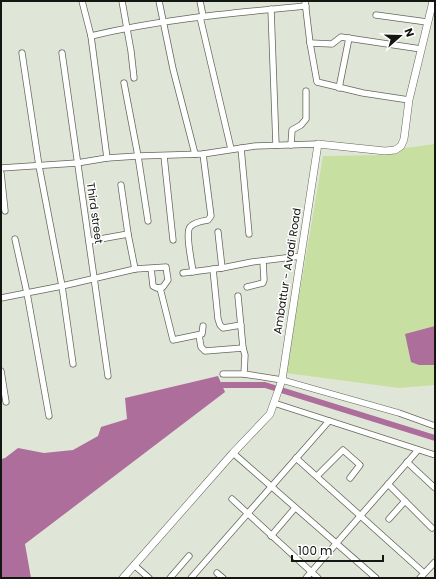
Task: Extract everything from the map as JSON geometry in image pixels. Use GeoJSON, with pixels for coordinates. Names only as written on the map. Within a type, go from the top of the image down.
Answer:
{"type":"FeatureCollection","features":[{"type":"Feature","properties":{"kind":"street"},"geometry":{"type":"LineString","coordinates":[[82,1],[91,36],[107,158]]}},
{"type":"Feature","properties":{"kind":"street"},"geometry":{"type":"LineString","coordinates":[[122,1],[134,78]]}},
{"type":"Feature","properties":{"kind":"street"},"geometry":{"type":"LineString","coordinates":[[159,1],[173,69],[195,154]]}},
{"type":"Feature","properties":{"kind":"street"},"geometry":{"type":"LineString","coordinates":[[201,1],[202,17],[230,149]]}},
{"type":"Feature","properties":{"kind":"street"},"geometry":{"type":"LineString","coordinates":[[1,168],[78,163],[107,158],[203,154],[230,149],[291,144],[318,144],[385,151],[395,150],[401,146],[404,139],[409,100],[433,1]]}},
{"type":"Feature","properties":{"kind":"street"},"geometry":{"type":"LineString","coordinates":[[91,36],[127,27],[272,9],[306,3],[310,43],[317,82],[363,93],[409,100]]}},
{"type":"Feature","properties":{"kind":"street"},"geometry":{"type":"LineString","coordinates":[[272,9],[276,145]]}},
{"type":"Feature","properties":{"kind":"street"},"geometry":{"type":"LineString","coordinates":[[376,15],[427,22]]}},
{"type":"Feature","properties":{"kind":"street"},"geometry":{"type":"LineString","coordinates":[[310,43],[332,44],[341,37],[421,49]]}},
{"type":"Feature","properties":{"kind":"street"},"geometry":{"type":"LineString","coordinates":[[339,88],[350,38]]}},
{"type":"Feature","properties":{"kind":"street","name":"Third street"},"geometry":{"type":"LineString","coordinates":[[62,53],[108,376]]}},
{"type":"Feature","properties":{"kind":"street"},"geometry":{"type":"LineString","coordinates":[[22,54],[39,166],[62,286],[73,364]]}},
{"type":"Feature","properties":{"kind":"street"},"geometry":{"type":"LineString","coordinates":[[124,83],[138,156],[148,221]]}},
{"type":"Feature","properties":{"kind":"street"},"geometry":{"type":"LineString","coordinates":[[291,144],[292,130],[301,125],[306,119],[306,91]]}},
{"type":"Feature","properties":{"kind":"street","name":"Ambattur - Avadi Road"},"geometry":{"type":"LineString","coordinates":[[123,578],[233,452],[270,414],[281,382],[302,256],[318,144]]}},
{"type":"Feature","properties":{"kind":"street"},"geometry":{"type":"LineString","coordinates":[[241,148],[249,234]]}},
{"type":"Feature","properties":{"kind":"street"},"geometry":{"type":"LineString","coordinates":[[193,272],[188,238],[189,229],[190,226],[208,220],[211,216],[203,154]]}},
{"type":"Feature","properties":{"kind":"street"},"geometry":{"type":"LineString","coordinates":[[164,156],[173,240]]}},
{"type":"Feature","properties":{"kind":"street"},"geometry":{"type":"LineString","coordinates":[[1,173],[5,211]]}},
{"type":"Feature","properties":{"kind":"street"},"geometry":{"type":"LineString","coordinates":[[121,185],[135,269]]}},
{"type":"Feature","properties":{"kind":"street"},"geometry":{"type":"LineString","coordinates":[[218,232],[222,268]]}},
{"type":"Feature","properties":{"kind":"street"},"geometry":{"type":"LineString","coordinates":[[89,241],[128,234]]}},
{"type":"Feature","properties":{"kind":"street"},"geometry":{"type":"LineString","coordinates":[[15,239],[27,293],[49,416]]}},
{"type":"Feature","properties":{"kind":"street"},"geometry":{"type":"LineString","coordinates":[[183,273],[302,256]]}},
{"type":"Feature","properties":{"kind":"street"},"geometry":{"type":"LineString","coordinates":[[247,287],[263,283],[263,261]]}},
{"type":"Feature","properties":{"kind":"street"},"geometry":{"type":"LineString","coordinates":[[1,298],[135,269],[166,267],[168,280],[163,287],[155,288],[153,286],[151,268]]}},
{"type":"Feature","properties":{"kind":"street"},"geometry":{"type":"LineString","coordinates":[[213,269],[218,319],[220,325],[223,328],[241,325]]}},
{"type":"Feature","properties":{"kind":"street"},"geometry":{"type":"LineString","coordinates":[[160,288],[173,340],[199,335],[203,332],[203,326]]}},
{"type":"Feature","properties":{"kind":"street"},"geometry":{"type":"LineString","coordinates":[[238,296],[245,355],[244,374]]}},
{"type":"Feature","properties":{"kind":"street"},"geometry":{"type":"LineString","coordinates":[[199,335],[201,347],[205,351],[243,348]]}},
{"type":"Feature","properties":{"kind":"street"},"geometry":{"type":"LineString","coordinates":[[1,371],[6,402]]}},
{"type":"Feature","properties":{"kind":"street"},"geometry":{"type":"LineString","coordinates":[[222,374],[244,374],[281,382],[399,413],[435,426]]}},
{"type":"Feature","properties":{"kind":"street"},"geometry":{"type":"LineString","coordinates":[[274,404],[435,455]]}},
{"type":"Feature","properties":{"kind":"street"},"geometry":{"type":"LineString","coordinates":[[191,578],[329,421]]}},
{"type":"Feature","properties":{"kind":"street"},"geometry":{"type":"LineString","coordinates":[[317,476],[343,450],[360,465],[350,478]]}},
{"type":"Feature","properties":{"kind":"street"},"geometry":{"type":"LineString","coordinates":[[306,578],[418,450]]}},
{"type":"Feature","properties":{"kind":"street"},"geometry":{"type":"LineString","coordinates":[[233,452],[376,578]]}},
{"type":"Feature","properties":{"kind":"street"},"geometry":{"type":"LineString","coordinates":[[296,458],[361,516],[422,576],[435,562]]}},
{"type":"Feature","properties":{"kind":"street"},"geometry":{"type":"LineString","coordinates":[[407,462],[435,488]]}},
{"type":"Feature","properties":{"kind":"street"},"geometry":{"type":"LineString","coordinates":[[388,484],[432,528]]}},
{"type":"Feature","properties":{"kind":"street"},"geometry":{"type":"LineString","coordinates":[[232,500],[318,578]]}},
{"type":"Feature","properties":{"kind":"street"},"geometry":{"type":"LineString","coordinates":[[389,519],[405,502]]}},
{"type":"Feature","properties":{"kind":"street"},"geometry":{"type":"LineString","coordinates":[[272,536],[295,508]]}},
{"type":"Feature","properties":{"kind":"street"},"geometry":{"type":"LineString","coordinates":[[170,578],[190,556]]}},
{"type":"Feature","properties":{"kind":"street"},"geometry":{"type":"LineString","coordinates":[[134,565],[149,578]]}},
{"type":"Feature","properties":{"kind":"street"},"geometry":{"type":"LineString","coordinates":[[217,573],[223,578]]}},
{"type":"Feature","properties":{"kind":"green space"},"geometry":{"type":"Polygon","coordinates":[[[435,144],[435,385],[399,388],[286,373],[323,156],[387,155],[398,149],[435,144]]]}},
{"type":"Feature","properties":{"kind":"shaded area"},"geometry":{"type":"Polygon","coordinates":[[[435,326],[435,365],[419,365],[411,362],[405,334],[435,326]]]}},
{"type":"Feature","properties":{"kind":"shaded area"},"geometry":{"type":"Polygon","coordinates":[[[218,376],[225,392],[25,544],[31,578],[1,578],[1,459],[5,458],[18,448],[44,453],[73,450],[98,436],[101,427],[127,419],[125,398],[218,376]]]}},
{"type":"Feature","properties":{"kind":"waterway"},"geometry":{"type":"LineString","coordinates":[[222,385],[265,385],[435,438]]}}]}
